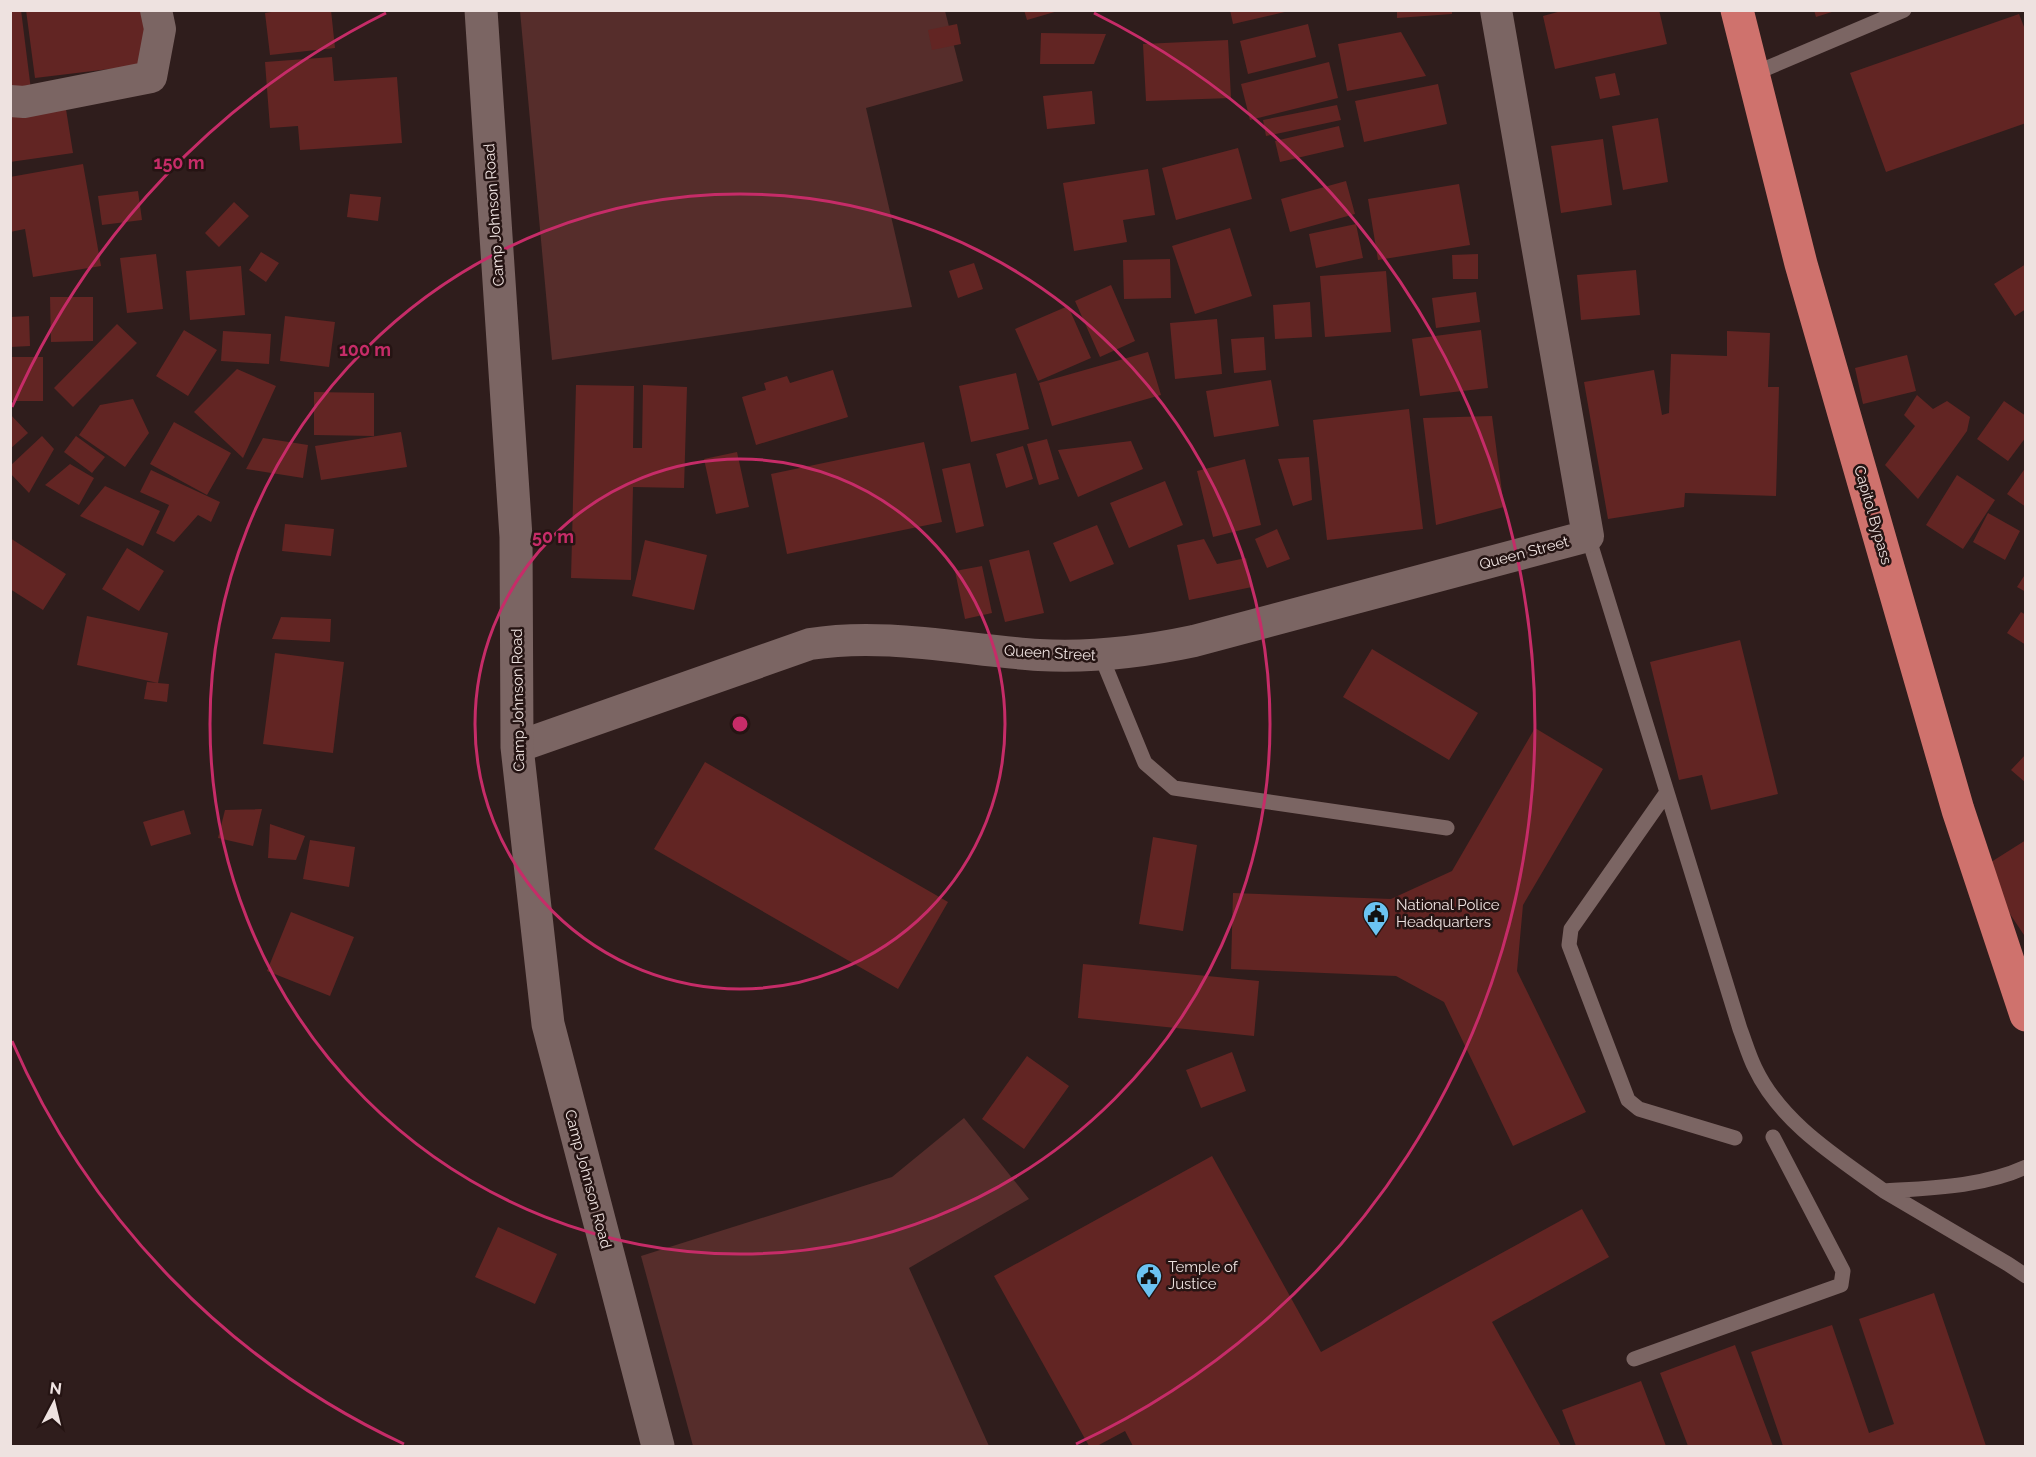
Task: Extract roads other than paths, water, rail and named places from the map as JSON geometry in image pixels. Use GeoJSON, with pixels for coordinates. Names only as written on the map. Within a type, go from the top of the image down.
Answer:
{"type":"FeatureCollection","features":[{"type":"Feature","properties":{"kind":"highway","name":"Capitol Bypass"},"geometry":{"type":"LineString","coordinates":[[1737,10],[1801,264],[1951,788],[2025,1015]]}},
{"type":"Feature","properties":{"kind":"main road","name":"Camp Johnson Road"},"geometry":{"type":"LineString","coordinates":[[481,10],[516,537],[517,747],[548,1024],[658,1446]]}},
{"type":"Feature","properties":{"kind":"street"},"geometry":{"type":"LineString","coordinates":[[10,100],[24,102],[151,76],[160,29],[156,10]]}},
{"type":"Feature","properties":{"kind":"street"},"geometry":{"type":"LineString","coordinates":[[1496,10],[1588,536]]}},
{"type":"Feature","properties":{"kind":"street","name":"Queen Street"},"geometry":{"type":"LineString","coordinates":[[517,747],[810,644],[838,639],[876,639],[1039,655],[1101,656],[1152,650],[1194,641],[1588,536]]}},
{"type":"Feature","properties":{"kind":"lane"},"geometry":{"type":"LineString","coordinates":[[1753,74],[1904,10]]}},
{"type":"Feature","properties":{"kind":"lane"},"geometry":{"type":"LineString","coordinates":[[1588,536],[1740,1029],[1755,1070],[1780,1107],[1815,1140],[1884,1191],[2025,1276]]}},
{"type":"Feature","properties":{"kind":"lane"},"geometry":{"type":"LineString","coordinates":[[1101,656],[1146,763],[1174,788],[1447,828]]}},
{"type":"Feature","properties":{"kind":"lane"},"geometry":{"type":"LineString","coordinates":[[1667,792],[1571,929],[1569,945],[1628,1100],[1639,1109],[1735,1138]]}},
{"type":"Feature","properties":{"kind":"lane"},"geometry":{"type":"LineString","coordinates":[[1634,1359],[1841,1285],[1843,1271],[1773,1137]]}},
{"type":"Feature","properties":{"kind":"lane"},"geometry":{"type":"LineString","coordinates":[[1884,1191],[1974,1182],[2010,1174],[2025,1167]]}},
{"type":"Feature","properties":{"kind":"place","name":"National Police Headquarters"},"geometry":{"type":"Point","coordinates":[1376,937]}},
{"type":"Feature","properties":{"kind":"place","name":"Temple of Justice"},"geometry":{"type":"Point","coordinates":[1149,1299]}}]}
